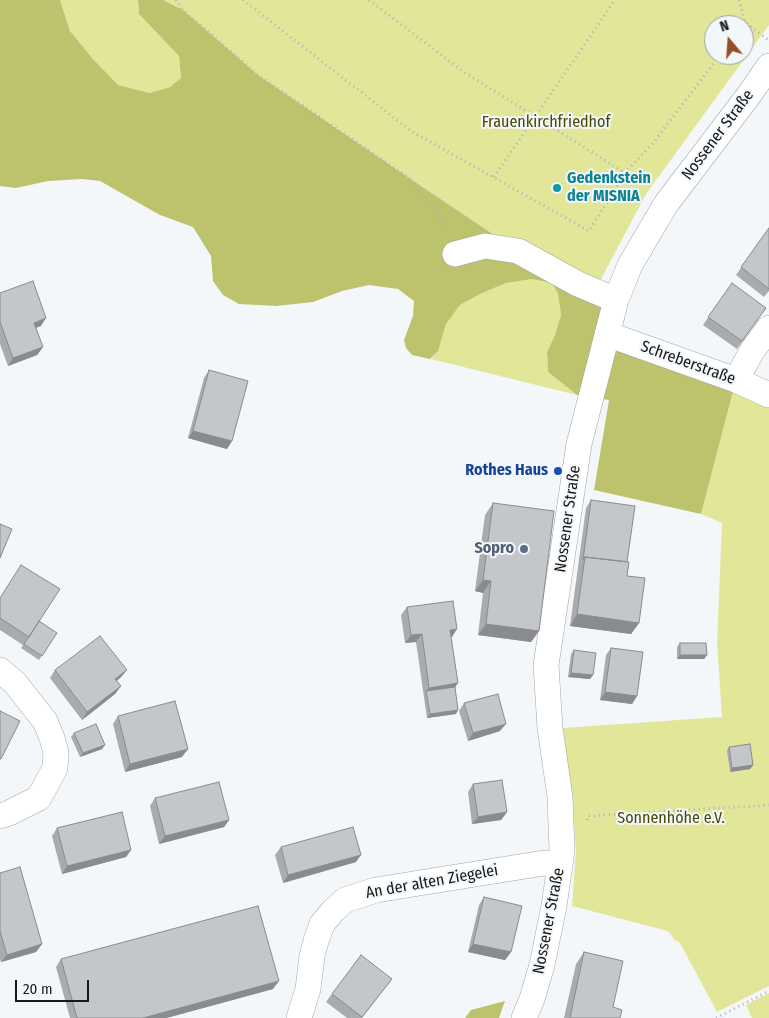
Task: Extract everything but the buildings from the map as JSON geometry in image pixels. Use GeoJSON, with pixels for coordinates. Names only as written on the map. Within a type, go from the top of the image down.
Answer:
{"type":"FeatureCollection","features":[{"type":"Feature","properties":{"kind":"street","name":"Nossener Straße"},"geometry":{"type":"LineString","coordinates":[[524,1018],[542,965],[554,906],[562,852],[560,798],[550,728],[546,665],[579,444],[607,334],[616,300],[630,265],[666,204],[759,99],[769,66]]}},
{"type":"Feature","properties":{"kind":"street"},"geometry":{"type":"LineString","coordinates":[[455,254],[485,246],[518,251],[578,284],[616,300]]}},
{"type":"Feature","properties":{"kind":"street"},"geometry":{"type":"LineString","coordinates":[[736,380],[752,351],[769,328]]}},
{"type":"Feature","properties":{"kind":"street","name":"Schreberstraße"},"geometry":{"type":"LineString","coordinates":[[607,334],[736,380],[769,395]]}},
{"type":"Feature","properties":{"kind":"street"},"geometry":{"type":"LineString","coordinates":[[0,670],[15,682],[45,721],[56,753],[55,768],[39,798],[0,816]]}},
{"type":"Feature","properties":{"kind":"street","name":"An der alten Ziegelei"},"geometry":{"type":"LineString","coordinates":[[299,1018],[308,990],[312,956],[322,924],[332,911],[345,900],[376,890],[544,863],[560,864]]}},
{"type":"Feature","properties":{"kind":"path"},"geometry":{"type":"LineString","coordinates":[[176,0],[183,10],[258,75],[408,177],[434,206],[455,254]]}},
{"type":"Feature","properties":{"kind":"path"},"geometry":{"type":"LineString","coordinates":[[243,0],[411,130],[589,231],[625,173],[653,143],[712,65]]}},
{"type":"Feature","properties":{"kind":"path"},"geometry":{"type":"LineString","coordinates":[[369,0],[464,72],[625,173]]}},
{"type":"Feature","properties":{"kind":"path"},"geometry":{"type":"LineString","coordinates":[[494,177],[615,0]]}},
{"type":"Feature","properties":{"kind":"path"},"geometry":{"type":"LineString","coordinates":[[739,0],[742,15]]}},
{"type":"Feature","properties":{"kind":"path"},"geometry":{"type":"LineString","coordinates":[[754,30],[769,41]]}},
{"type":"Feature","properties":{"kind":"path"},"geometry":{"type":"LineString","coordinates":[[587,825],[588,816],[769,805]]}},
{"type":"Feature","properties":{"kind":"path"},"geometry":{"type":"LineString","coordinates":[[716,1018],[769,990]]}},
{"type":"Feature","properties":{"kind":"green space"},"geometry":{"type":"Polygon","coordinates":[[[0,0],[60,0],[70,31],[118,85],[150,93],[170,87],[181,78],[179,56],[139,14],[138,0],[163,0],[183,10],[258,75],[518,251],[616,300],[607,334],[736,380],[701,514],[594,490],[609,400],[577,395],[548,372],[547,352],[561,315],[558,294],[552,283],[532,279],[506,283],[460,305],[446,324],[438,351],[430,359],[412,355],[406,348],[404,340],[413,316],[414,301],[398,289],[369,285],[342,291],[313,302],[276,306],[239,304],[223,295],[213,281],[211,256],[193,227],[160,215],[100,181],[82,179],[48,181],[16,188],[0,186],[0,0]]]}},
{"type":"Feature","properties":{"kind":"green space"},"geometry":{"type":"Polygon","coordinates":[[[60,0],[138,0],[139,14],[179,56],[181,78],[170,87],[150,93],[118,85],[70,31],[60,0]]]}},
{"type":"Feature","properties":{"kind":"green space","name":"Frauenkirchfriedhof"},"geometry":{"type":"Polygon","coordinates":[[[163,0],[769,0],[769,25],[754,46],[754,15],[704,15],[704,65],[740,65],[646,194],[600,281],[518,251],[258,75],[183,10],[163,0]]]}},
{"type":"Feature","properties":{"kind":"green space"},"geometry":{"type":"Polygon","coordinates":[[[532,279],[552,283],[558,294],[561,315],[547,352],[548,372],[577,395],[431,359],[438,351],[446,324],[460,305],[506,283],[532,279]]]}},
{"type":"Feature","properties":{"kind":"green space","name":"Sonnenhöhe e.V."},"geometry":{"type":"Polygon","coordinates":[[[736,380],[769,395],[769,986],[717,1012],[680,943],[668,931],[572,906],[576,852],[563,728],[722,717],[717,642],[722,523],[701,514],[736,380]]]}},
{"type":"Feature","properties":{"kind":"green space"},"geometry":{"type":"Polygon","coordinates":[[[769,993],[769,1018],[752,1018],[746,1005],[769,993]]]}},
{"type":"Feature","properties":{"kind":"green space"},"geometry":{"type":"Polygon","coordinates":[[[505,1001],[499,1018],[465,1018],[471,1010],[505,1001]]]}},
{"type":"Feature","properties":{"kind":"place","name":"Gedenkstein der MISNIA"},"geometry":{"type":"Point","coordinates":[557,188]}},
{"type":"Feature","properties":{"kind":"place","name":"Rothes Haus"},"geometry":{"type":"Point","coordinates":[558,471]}},
{"type":"Feature","properties":{"kind":"place","name":"Sopro"},"geometry":{"type":"Point","coordinates":[524,549]}}]}
